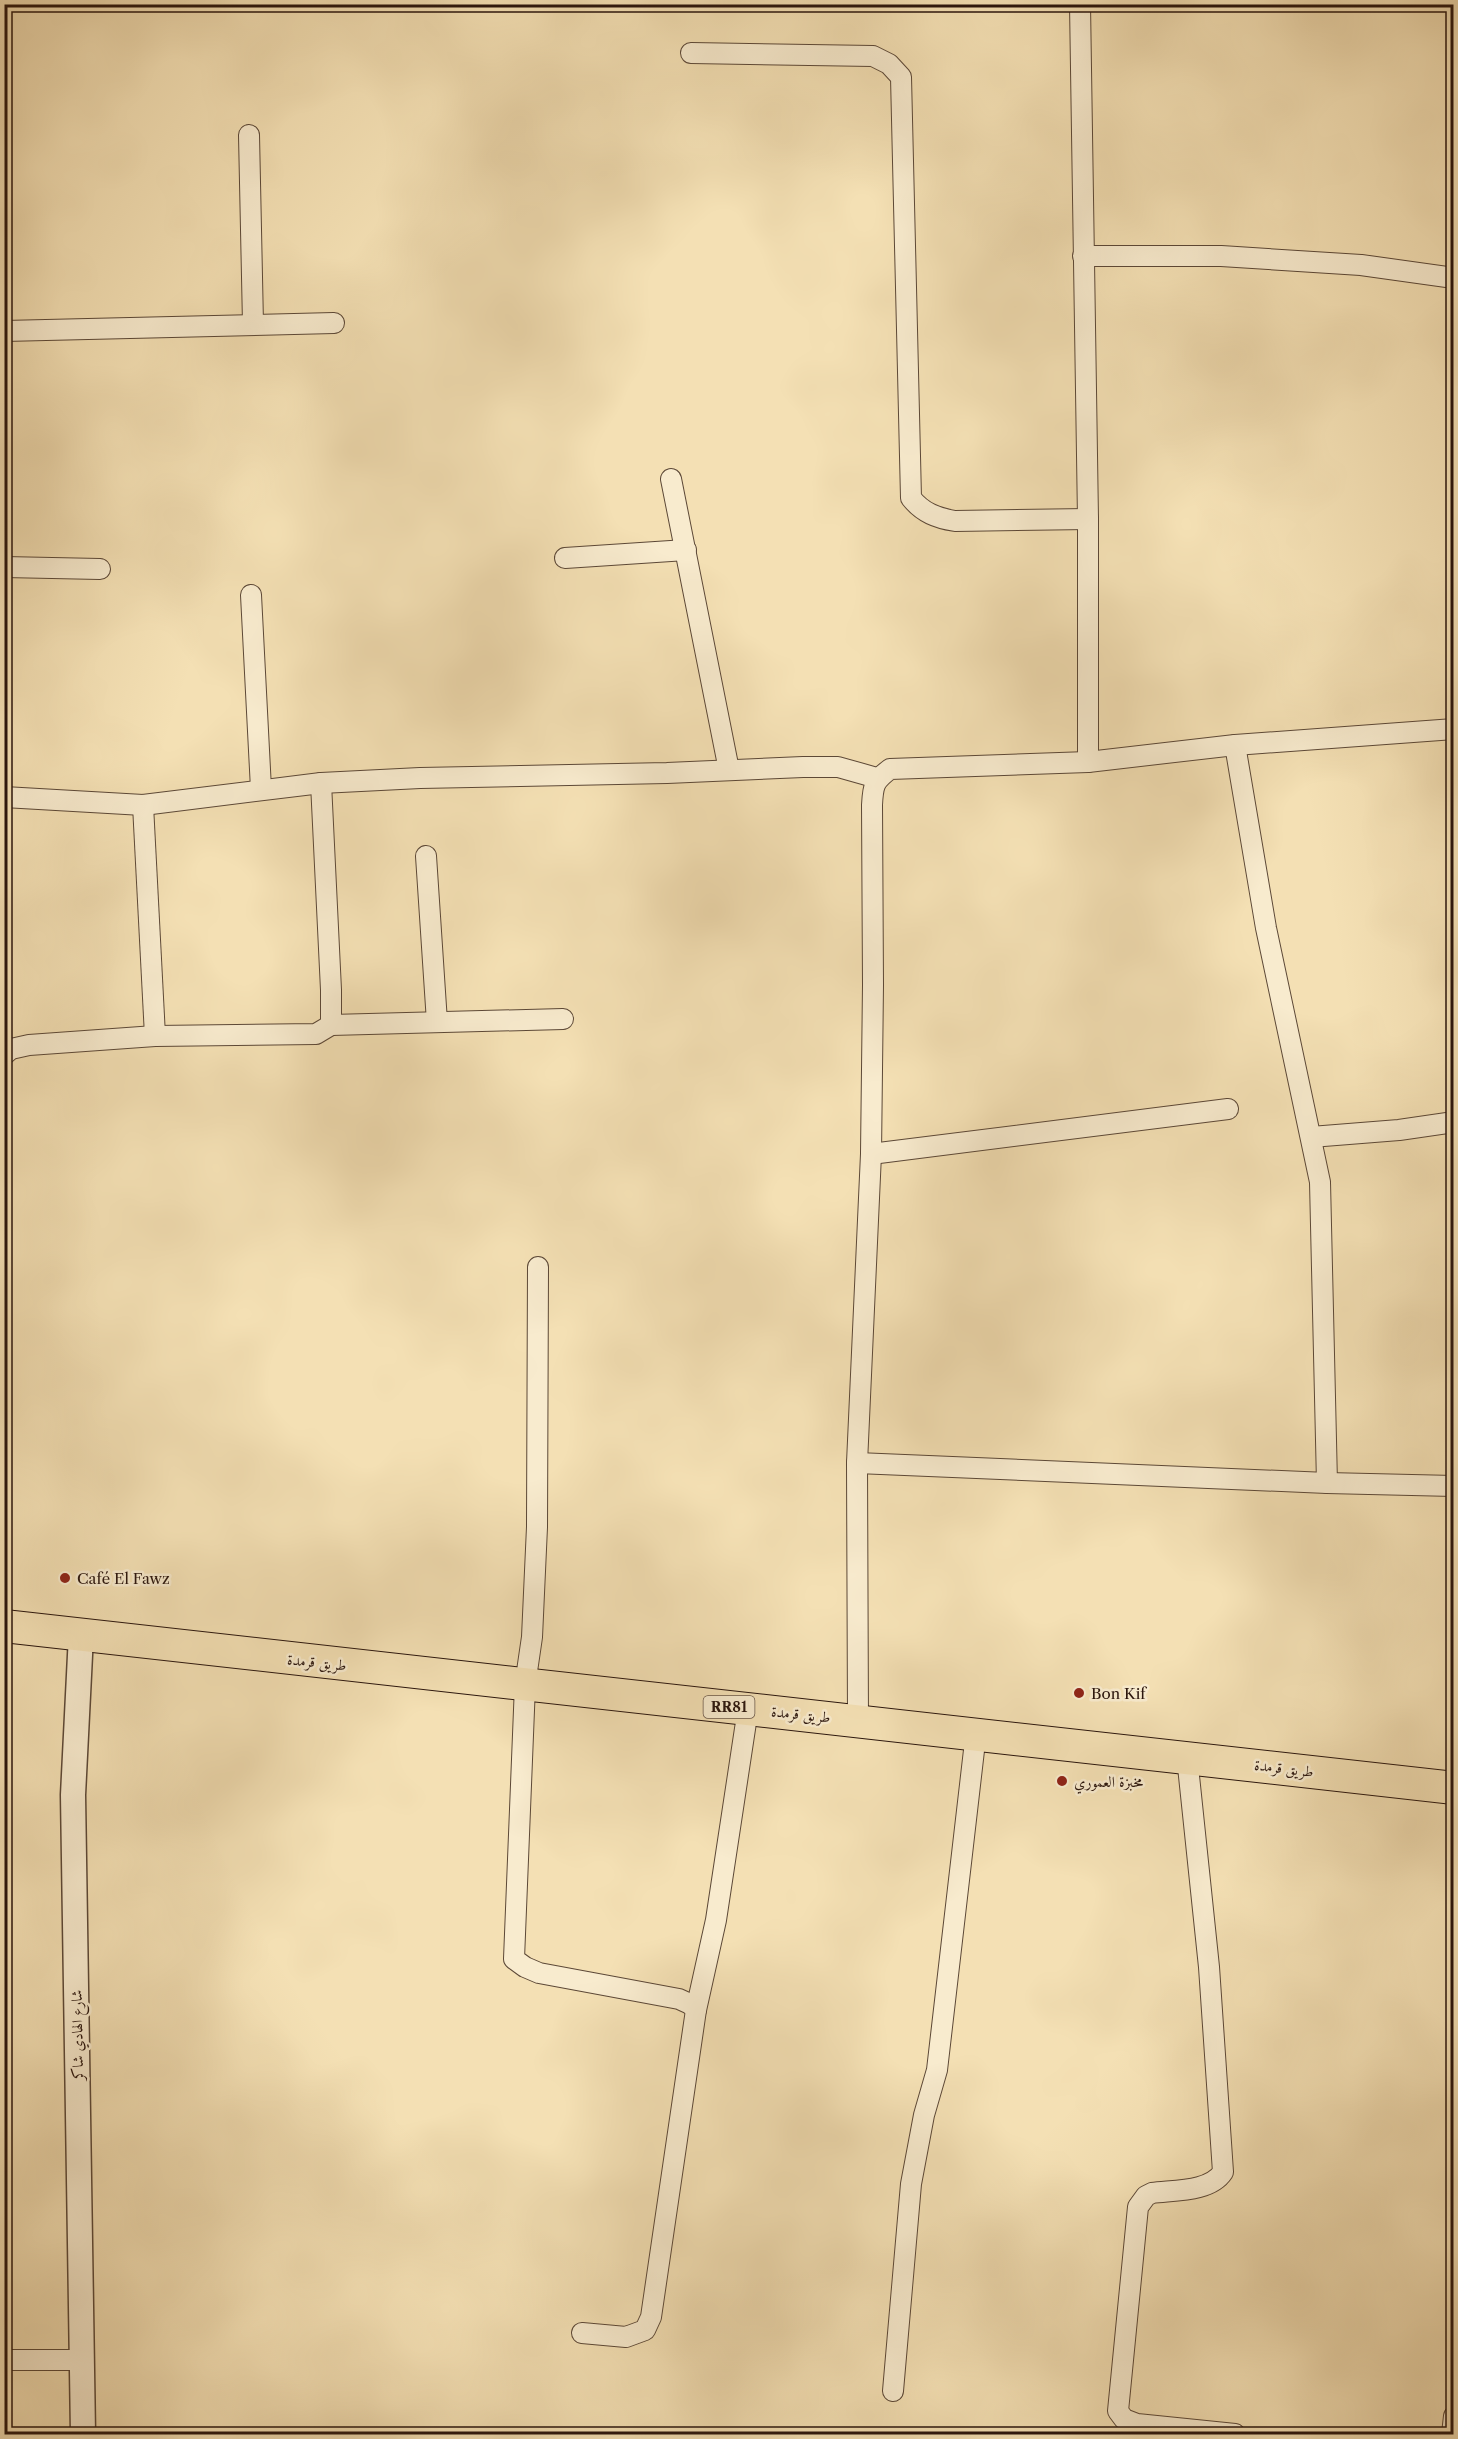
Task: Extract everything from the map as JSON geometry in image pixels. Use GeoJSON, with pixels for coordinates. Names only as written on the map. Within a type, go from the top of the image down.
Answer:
{"type":"FeatureCollection","features":[{"type":"Feature","properties":{"kind":"main road","name":"طريق قرمدة"},"geometry":{"type":"LineString","coordinates":[[4,1626],[1454,1788]]}},
{"type":"Feature","properties":{"kind":"street"},"geometry":{"type":"LineString","coordinates":[[1080,4],[1088,519],[1088,762]]}},
{"type":"Feature","properties":{"kind":"street"},"geometry":{"type":"LineString","coordinates":[[691,53],[873,56],[889,64],[901,77],[911,498],[919,508],[929,514],[955,520],[1088,519]]}},
{"type":"Feature","properties":{"kind":"street"},"geometry":{"type":"LineString","coordinates":[[249,135],[253,324]]}},
{"type":"Feature","properties":{"kind":"street"},"geometry":{"type":"LineString","coordinates":[[1083,256],[1221,256],[1360,265],[1454,278]]}},
{"type":"Feature","properties":{"kind":"street"},"geometry":{"type":"LineString","coordinates":[[4,331],[333,323]]}},
{"type":"Feature","properties":{"kind":"street"},"geometry":{"type":"LineString","coordinates":[[671,479],[729,770]]}},
{"type":"Feature","properties":{"kind":"street"},"geometry":{"type":"LineString","coordinates":[[565,558],[686,550]]}},
{"type":"Feature","properties":{"kind":"street"},"geometry":{"type":"LineString","coordinates":[[4,567],[100,568]]}},
{"type":"Feature","properties":{"kind":"street"},"geometry":{"type":"LineString","coordinates":[[251,595],[261,789]]}},
{"type":"Feature","properties":{"kind":"street"},"geometry":{"type":"LineString","coordinates":[[858,1720],[857,1463],[871,1154],[872,805],[873,788],[877,778],[890,769],[1088,762],[1235,745],[1454,729]]}},
{"type":"Feature","properties":{"kind":"street"},"geometry":{"type":"LineString","coordinates":[[1235,745],[1266,928],[1320,1182],[1327,1483]]}},
{"type":"Feature","properties":{"kind":"street"},"geometry":{"type":"LineString","coordinates":[[4,797],[143,806],[261,789],[432,777],[838,767],[877,778]]}},
{"type":"Feature","properties":{"kind":"street"},"geometry":{"type":"LineString","coordinates":[[321,783],[331,978],[331,1025]]}},
{"type":"Feature","properties":{"kind":"street"},"geometry":{"type":"LineString","coordinates":[[143,806],[155,1036]]}},
{"type":"Feature","properties":{"kind":"street"},"geometry":{"type":"LineString","coordinates":[[426,856],[437,1022]]}},
{"type":"Feature","properties":{"kind":"street"},"geometry":{"type":"LineString","coordinates":[[4,1054],[11,1049],[29,1046],[155,1036],[316,1034],[331,1025],[562,1019]]}},
{"type":"Feature","properties":{"kind":"street"},"geometry":{"type":"LineString","coordinates":[[871,1154],[1228,1109]]}},
{"type":"Feature","properties":{"kind":"street"},"geometry":{"type":"LineString","coordinates":[[1311,1137],[1399,1130],[1454,1122]]}},
{"type":"Feature","properties":{"kind":"street"},"geometry":{"type":"LineString","coordinates":[[538,1267],[537,1527],[532,1637],[525,1685],[514,1959],[539,1973],[679,1999],[696,2010]]}},
{"type":"Feature","properties":{"kind":"street"},"geometry":{"type":"LineString","coordinates":[[857,1463],[1327,1483],[1454,1486]]}},
{"type":"Feature","properties":{"kind":"street","name":"شارع الهادي شاكر"},"geometry":{"type":"LineString","coordinates":[[81,1635],[73,1795],[82,2434]]}},
{"type":"Feature","properties":{"kind":"street"},"geometry":{"type":"LineString","coordinates":[[582,2333],[626,2337],[645,2330],[651,2317],[696,2010],[716,1920],[748,1709]]}},
{"type":"Feature","properties":{"kind":"street"},"geometry":{"type":"LineString","coordinates":[[893,2391],[911,2184],[924,2115],[937,2070],[976,1733]]}},
{"type":"Feature","properties":{"kind":"street"},"geometry":{"type":"LineString","coordinates":[[1187,1757],[1209,1967],[1223,2172],[1210,2184],[1152,2193],[1138,2207],[1118,2411],[1124,2419],[1137,2424],[1235,2434]]}},
{"type":"Feature","properties":{"kind":"street"},"geometry":{"type":"LineString","coordinates":[[4,2360],[82,2360]]}},
{"type":"Feature","properties":{"kind":"street"},"geometry":{"type":"LineString","coordinates":[[1452,2434],[1454,2416]]}},
{"type":"Feature","properties":{"kind":"place","name":"Café El Fawz"},"geometry":{"type":"Point","coordinates":[65,1578]}},
{"type":"Feature","properties":{"kind":"place","name":"Bon Kif"},"geometry":{"type":"Point","coordinates":[1079,1693]}},
{"type":"Feature","properties":{"kind":"place","name":"مخبزة العموري"},"geometry":{"type":"Point","coordinates":[1062,1781]}}]}
